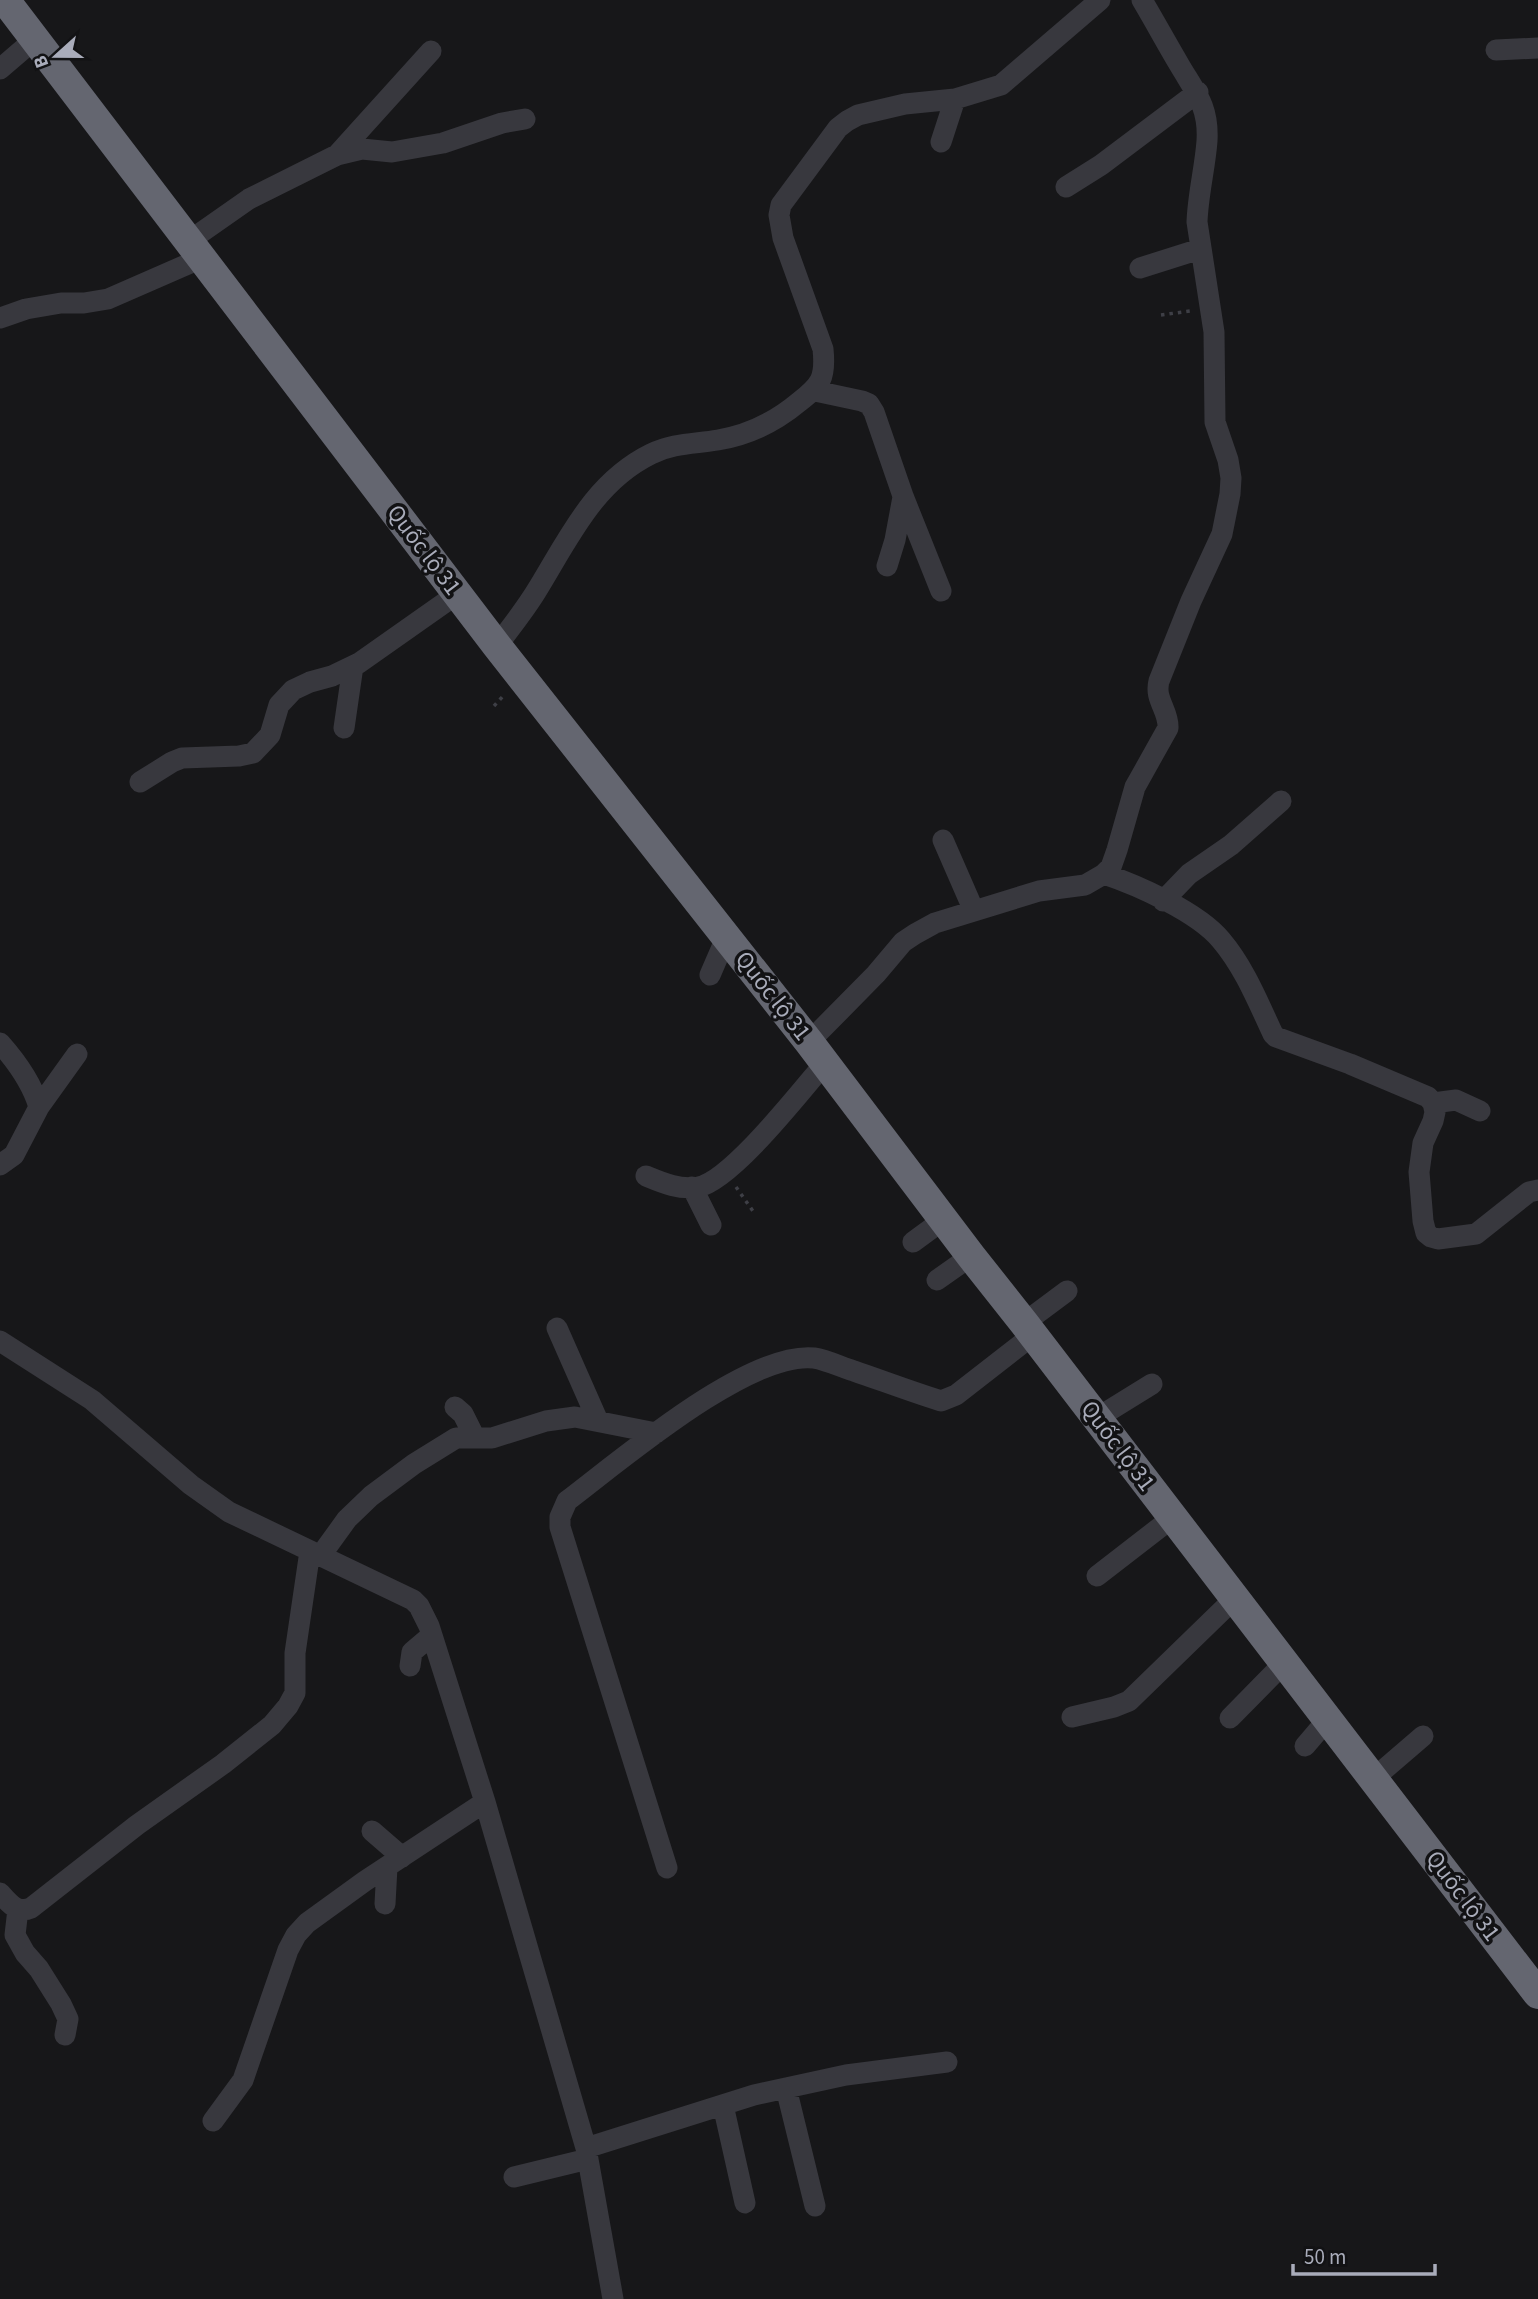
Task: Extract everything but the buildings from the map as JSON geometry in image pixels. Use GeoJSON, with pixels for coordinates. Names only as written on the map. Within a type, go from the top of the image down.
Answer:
{"type":"FeatureCollection","features":[{"type":"Feature","properties":{"kind":"highway","name":"Quốc lộ 31"},"geometry":{"type":"LineString","coordinates":[[5,0],[193,255],[496,646],[817,1053],[1538,1994]]}},
{"type":"Feature","properties":{"kind":"street"},"geometry":{"type":"LineString","coordinates":[[496,646],[535,594],[584,513],[611,480],[653,452],[674,445],[716,440],[751,431],[786,414],[815,391],[825,366],[823,349],[779,223],[781,205],[838,128],[858,115],[905,104],[955,99],[1001,85],[1100,0]]}},
{"type":"Feature","properties":{"kind":"street"},"geometry":{"type":"LineString","coordinates":[[646,1176],[672,1187],[700,1187],[721,1176],[751,1147],[817,1053],[903,942],[935,923],[1039,891],[1085,885],[1111,867],[1135,787],[1168,728],[1169,719],[1158,699],[1159,681],[1191,601],[1222,534],[1231,478],[1215,422],[1214,332],[1197,222],[1207,142],[1203,107],[1198,92],[1182,70],[1142,0]]}},
{"type":"Feature","properties":{"kind":"street"},"geometry":{"type":"LineString","coordinates":[[0,69],[35,39]]}},
{"type":"Feature","properties":{"kind":"street"},"geometry":{"type":"LineString","coordinates":[[1496,50],[1538,48]]}},
{"type":"Feature","properties":{"kind":"street"},"geometry":{"type":"LineString","coordinates":[[337,155],[431,51]]}},
{"type":"Feature","properties":{"kind":"street"},"geometry":{"type":"LineString","coordinates":[[1066,187],[1101,165],[1198,92]]}},
{"type":"Feature","properties":{"kind":"street"},"geometry":{"type":"LineString","coordinates":[[942,142],[955,99]]}},
{"type":"Feature","properties":{"kind":"street"},"geometry":{"type":"LineString","coordinates":[[0,318],[26,309],[108,299],[193,255],[249,199],[337,155],[362,149],[392,152],[443,143],[502,123],[525,119]]}},
{"type":"Feature","properties":{"kind":"street"},"geometry":{"type":"LineString","coordinates":[[1140,268],[1200,249]]}},
{"type":"Feature","properties":{"kind":"street"},"geometry":{"type":"LineString","coordinates":[[815,391],[869,404],[941,592]]}},
{"type":"Feature","properties":{"kind":"street"},"geometry":{"type":"LineString","coordinates":[[887,566],[904,496]]}},
{"type":"Feature","properties":{"kind":"street"},"geometry":{"type":"LineString","coordinates":[[140,782],[182,758],[253,753],[270,735],[279,705],[293,690],[353,666],[457,594]]}},
{"type":"Feature","properties":{"kind":"street"},"geometry":{"type":"LineString","coordinates":[[344,728],[353,666]]}},
{"type":"Feature","properties":{"kind":"street"},"geometry":{"type":"LineString","coordinates":[[1163,901],[1189,874],[1231,845],[1281,801]]}},
{"type":"Feature","properties":{"kind":"street"},"geometry":{"type":"LineString","coordinates":[[943,840],[974,911]]}},
{"type":"Feature","properties":{"kind":"street"},"geometry":{"type":"LineString","coordinates":[[1104,874],[1130,883],[1205,924],[1220,939],[1236,962],[1276,1037],[1422,1094],[1433,1103],[1456,1100],[1480,1111]]}},
{"type":"Feature","properties":{"kind":"street"},"geometry":{"type":"LineString","coordinates":[[710,975],[726,937]]}},
{"type":"Feature","properties":{"kind":"street"},"geometry":{"type":"LineString","coordinates":[[0,1043],[15,1060],[39,1107]]}},
{"type":"Feature","properties":{"kind":"street"},"geometry":{"type":"LineString","coordinates":[[0,1165],[14,1155],[39,1107],[77,1054]]}},
{"type":"Feature","properties":{"kind":"street"},"geometry":{"type":"LineString","coordinates":[[1433,1103],[1433,1121],[1423,1143],[1419,1172],[1426,1233],[1438,1239],[1476,1234],[1529,1192],[1538,1190]]}},
{"type":"Feature","properties":{"kind":"street"},"geometry":{"type":"LineString","coordinates":[[692,1187],[711,1225]]}},
{"type":"Feature","properties":{"kind":"street"},"geometry":{"type":"LineString","coordinates":[[913,1242],[943,1220]]}},
{"type":"Feature","properties":{"kind":"street"},"geometry":{"type":"LineString","coordinates":[[937,1280],[971,1256]]}},
{"type":"Feature","properties":{"kind":"street"},"geometry":{"type":"LineString","coordinates":[[667,1868],[560,1527],[560,1517],[567,1501],[678,1416],[753,1372],[772,1364],[791,1359],[816,1358],[941,1401],[949,1399],[1067,1292]]}},
{"type":"Feature","properties":{"kind":"street"},"geometry":{"type":"LineString","coordinates":[[557,1328],[598,1421]]}},
{"type":"Feature","properties":{"kind":"street"},"geometry":{"type":"LineString","coordinates":[[0,1341],[92,1400],[191,1485],[229,1512],[413,1600],[419,1606],[432,1634],[485,1802],[587,2154],[613,2299]]}},
{"type":"Feature","properties":{"kind":"street"},"geometry":{"type":"LineString","coordinates":[[1097,1418],[1152,1384]]}},
{"type":"Feature","properties":{"kind":"street"},"geometry":{"type":"LineString","coordinates":[[455,1407],[463,1414],[475,1438]]}},
{"type":"Feature","properties":{"kind":"street"},"geometry":{"type":"LineString","coordinates":[[0,1893],[11,1905],[24,1911],[42,1900],[137,1825],[272,1725],[295,1693],[295,1653],[316,1553],[370,1496],[414,1464],[456,1438],[500,1436],[562,1417],[656,1433]]}},
{"type":"Feature","properties":{"kind":"street"},"geometry":{"type":"LineString","coordinates":[[1097,1576],[1172,1518]]}},
{"type":"Feature","properties":{"kind":"street"},"geometry":{"type":"LineString","coordinates":[[1072,1717],[1129,1701],[1235,1598]]}},
{"type":"Feature","properties":{"kind":"street"},"geometry":{"type":"LineString","coordinates":[[410,1665],[412,1652],[432,1634]]}},
{"type":"Feature","properties":{"kind":"street"},"geometry":{"type":"LineString","coordinates":[[1230,1718],[1284,1663]]}},
{"type":"Feature","properties":{"kind":"street"},"geometry":{"type":"LineString","coordinates":[[1305,1746],[1328,1719]]}},
{"type":"Feature","properties":{"kind":"street"},"geometry":{"type":"LineString","coordinates":[[1373,1779],[1423,1736]]}},
{"type":"Feature","properties":{"kind":"street"},"geometry":{"type":"LineString","coordinates":[[213,2121],[243,2080],[288,1950],[296,1935],[307,1923],[485,1802]]}},
{"type":"Feature","properties":{"kind":"street"},"geometry":{"type":"LineString","coordinates":[[372,1831],[395,1862],[385,1904]]}},
{"type":"Feature","properties":{"kind":"street"},"geometry":{"type":"LineString","coordinates":[[18,1909],[15,1934],[61,2004],[68,2019],[65,2035]]}},
{"type":"Feature","properties":{"kind":"street"},"geometry":{"type":"LineString","coordinates":[[514,2176],[587,2154],[723,2105],[786,2088],[846,2075],[947,2062]]}},
{"type":"Feature","properties":{"kind":"street"},"geometry":{"type":"LineString","coordinates":[[786,2088],[815,2206]]}},
{"type":"Feature","properties":{"kind":"street"},"geometry":{"type":"LineString","coordinates":[[723,2105],[745,2203]]}},
{"type":"Feature","properties":{"kind":"path"},"geometry":{"type":"LineString","coordinates":[[1161,315],[1210,308]]}},
{"type":"Feature","properties":{"kind":"path"},"geometry":{"type":"LineString","coordinates":[[725,1172],[755,1214]]}}]}
